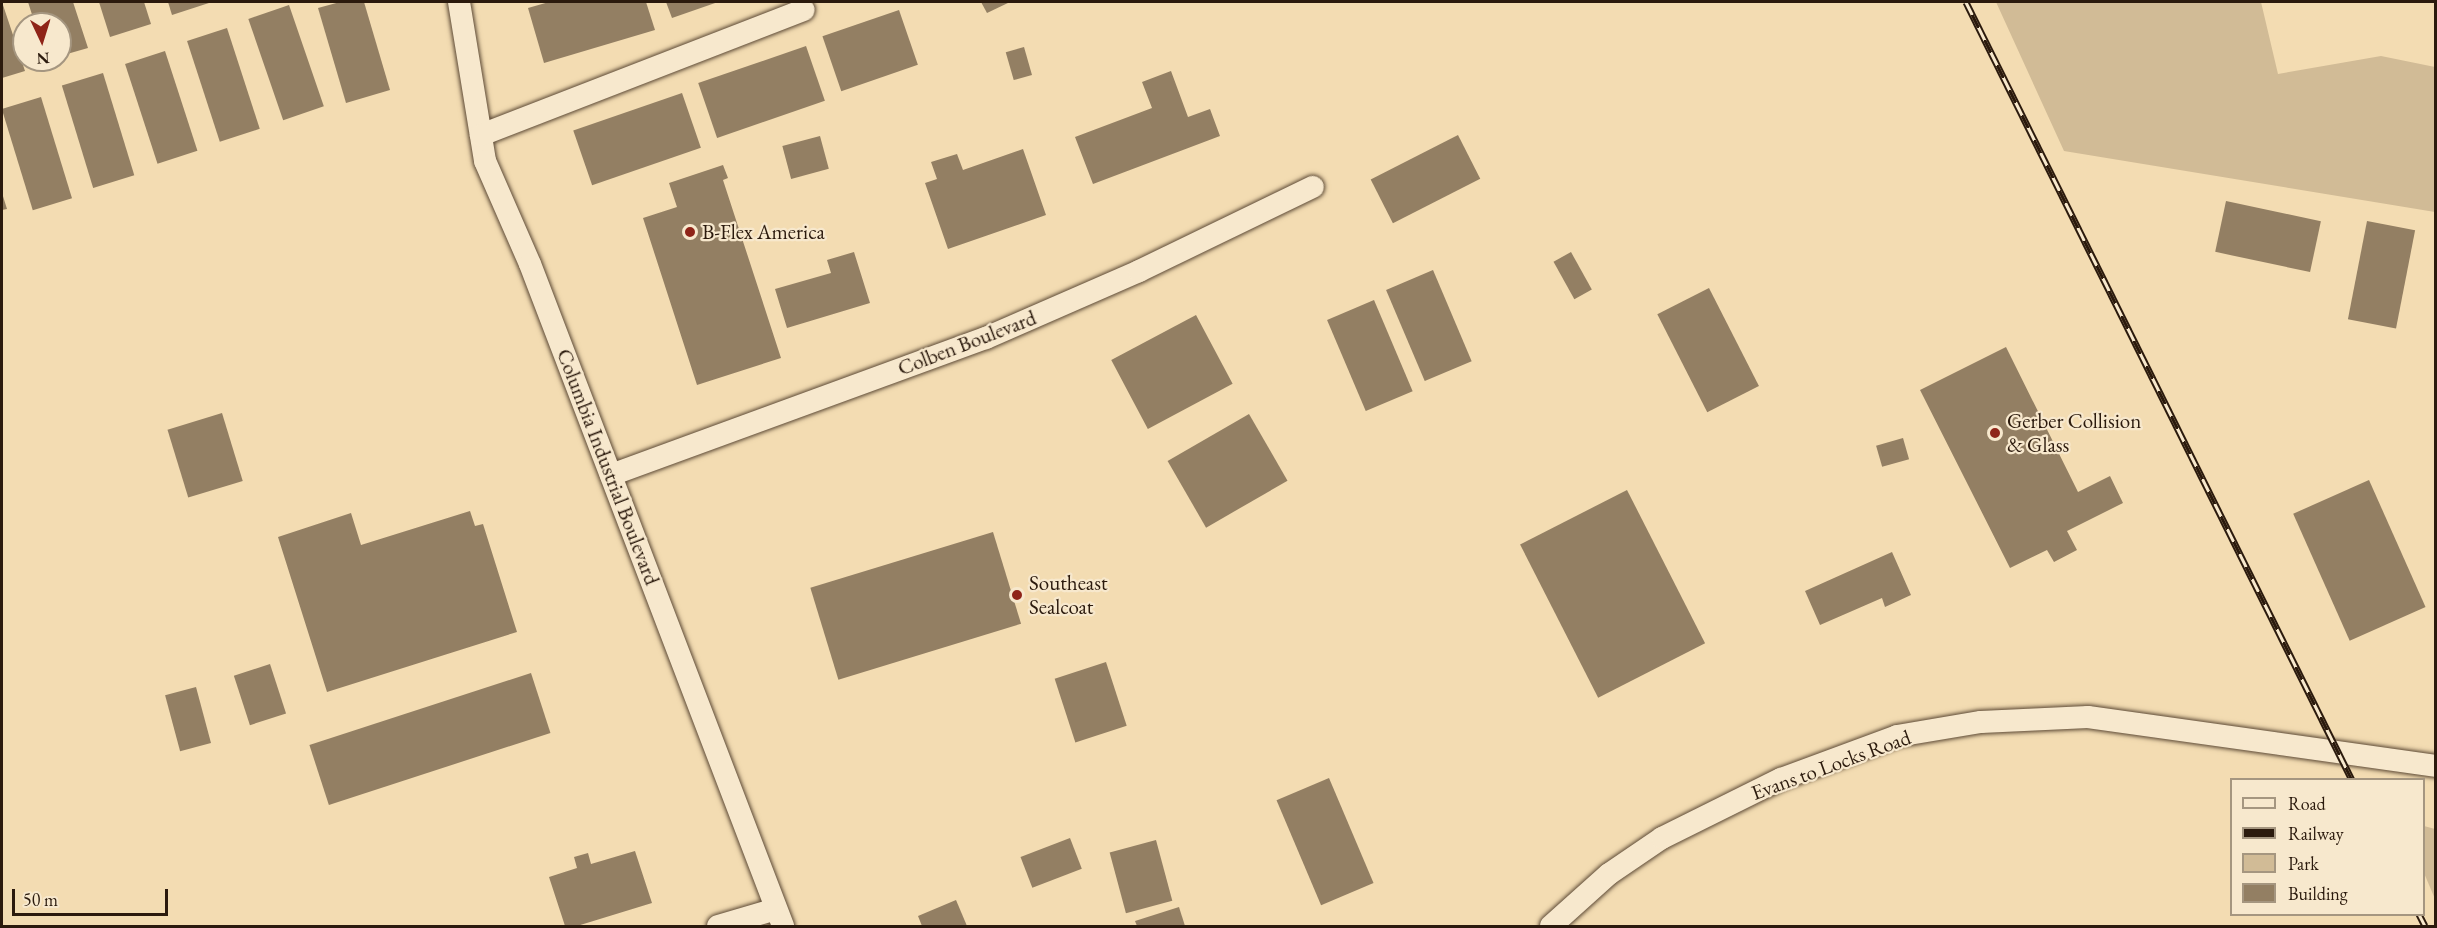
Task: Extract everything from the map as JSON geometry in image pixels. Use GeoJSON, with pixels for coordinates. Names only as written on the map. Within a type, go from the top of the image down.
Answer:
{"type":"FeatureCollection","features":[{"type":"Feature","properties":{"kind":"street","name":"Columbia Industrial Boulevard"},"geometry":{"type":"LineString","coordinates":[[459,2],[485,161],[611,475],[779,918]]}},
{"type":"Feature","properties":{"kind":"street"},"geometry":{"type":"LineString","coordinates":[[481,135],[804,10]]}},
{"type":"Feature","properties":{"kind":"street","name":"Colben Boulevard"},"geometry":{"type":"LineString","coordinates":[[611,475],[986,338],[1139,271],[1313,187]]}},
{"type":"Feature","properties":{"kind":"street","name":"Evans to Locks Road"},"geometry":{"type":"LineString","coordinates":[[1551,927],[1609,874],[1662,838],[1781,779],[1897,736],[1981,723],[2088,717],[2436,766]]}},
{"type":"Feature","properties":{"kind":"street"},"geometry":{"type":"LineString","coordinates":[[718,927],[779,918]]}},
{"type":"Feature","properties":{"kind":"green space"},"geometry":{"type":"Polygon","coordinates":[[[1996,2],[2261,2],[2278,74],[2381,56],[2435,67],[2435,212],[2064,151],[1996,2]]]}},
{"type":"Feature","properties":{"kind":"green space"},"geometry":{"type":"Polygon","coordinates":[[[2425,826],[2435,829],[2435,899],[2425,875],[2425,826]]]}},
{"type":"Feature","properties":{"kind":"building"},"geometry":{"type":"Polygon","coordinates":[[[2,2],[12,32],[12,72],[22,72],[2,78],[2,2]]]}},
{"type":"Feature","properties":{"kind":"building"},"geometry":{"type":"Polygon","coordinates":[[[28,2],[73,2],[88,48],[72,53],[72,12],[31,12],[28,2]]]}},
{"type":"Feature","properties":{"kind":"building"},"geometry":{"type":"Polygon","coordinates":[[[99,2],[144,2],[151,24],[110,37],[99,2]]]}},
{"type":"Feature","properties":{"kind":"building"},"geometry":{"type":"Polygon","coordinates":[[[168,2],[212,2],[172,15],[168,2]]]}},
{"type":"Feature","properties":{"kind":"building"},"geometry":{"type":"Polygon","coordinates":[[[340,2],[364,2],[390,90],[346,103],[318,8],[340,2]]]}},
{"type":"Feature","properties":{"kind":"building"},"geometry":{"type":"Polygon","coordinates":[[[549,2],[646,2],[655,30],[544,63],[528,8],[549,2]]]}},
{"type":"Feature","properties":{"kind":"building"},"geometry":{"type":"Polygon","coordinates":[[[666,2],[718,2],[672,18],[666,2]]]}},
{"type":"Feature","properties":{"kind":"building"},"geometry":{"type":"Polygon","coordinates":[[[981,2],[1010,2],[987,13],[981,2]]]}},
{"type":"Feature","properties":{"kind":"building"},"geometry":{"type":"Polygon","coordinates":[[[289,5],[324,106],[283,120],[248,19],[289,5]]]}},
{"type":"Feature","properties":{"kind":"building"},"geometry":{"type":"Polygon","coordinates":[[[899,10],[918,65],[841,91],[822,36],[899,10]]]}},
{"type":"Feature","properties":{"kind":"building"},"geometry":{"type":"Polygon","coordinates":[[[227,28],[260,129],[220,142],[187,41],[227,28]]]}},
{"type":"Feature","properties":{"kind":"building"},"geometry":{"type":"Polygon","coordinates":[[[806,46],[825,101],[717,138],[698,83],[806,46]]]}},
{"type":"Feature","properties":{"kind":"building"},"geometry":{"type":"Polygon","coordinates":[[[1024,47],[1032,75],[1014,80],[1006,52],[1024,47]]]}},
{"type":"Feature","properties":{"kind":"building"},"geometry":{"type":"Polygon","coordinates":[[[165,51],[197,151],[158,164],[125,64],[165,51]]]}},
{"type":"Feature","properties":{"kind":"building"},"geometry":{"type":"Polygon","coordinates":[[[1171,71],[1188,117],[1210,109],[1220,136],[1093,184],[1075,137],[1152,108],[1142,82],[1171,71]]]}},
{"type":"Feature","properties":{"kind":"building"},"geometry":{"type":"Polygon","coordinates":[[[103,73],[134,175],[93,188],[62,86],[103,73]]]}},
{"type":"Feature","properties":{"kind":"building"},"geometry":{"type":"Polygon","coordinates":[[[682,93],[701,148],[592,185],[573,130],[682,93]]]}},
{"type":"Feature","properties":{"kind":"building"},"geometry":{"type":"Polygon","coordinates":[[[41,97],[72,198],[33,210],[2,109],[41,97]]]}},
{"type":"Feature","properties":{"kind":"building"},"geometry":{"type":"Polygon","coordinates":[[[1458,135],[1480,179],[1393,223],[1371,179],[1458,135]]]}},
{"type":"Feature","properties":{"kind":"building"},"geometry":{"type":"Polygon","coordinates":[[[820,136],[829,169],[791,179],[782,146],[820,136]]]}},
{"type":"Feature","properties":{"kind":"building"},"geometry":{"type":"Polygon","coordinates":[[[1023,149],[1046,215],[948,249],[925,183],[937,179],[931,162],[957,154],[963,170],[1023,149]]]}},
{"type":"Feature","properties":{"kind":"building"},"geometry":{"type":"Polygon","coordinates":[[[723,165],[728,178],[723,180],[781,358],[697,385],[643,218],[677,207],[669,183],[723,165]]]}},
{"type":"Feature","properties":{"kind":"building"},"geometry":{"type":"Polygon","coordinates":[[[2,193],[7,209],[2,210],[2,193]]]}},
{"type":"Feature","properties":{"kind":"building"},"geometry":{"type":"Polygon","coordinates":[[[2226,201],[2321,221],[2310,272],[2215,252],[2226,201]]]}},
{"type":"Feature","properties":{"kind":"building"},"geometry":{"type":"Polygon","coordinates":[[[2367,221],[2415,230],[2396,329],[2348,319],[2367,221]]]}},
{"type":"Feature","properties":{"kind":"building"},"geometry":{"type":"Polygon","coordinates":[[[854,252],[870,303],[787,328],[775,289],[831,273],[827,260],[854,252]]]}},
{"type":"Feature","properties":{"kind":"building"},"geometry":{"type":"Polygon","coordinates":[[[1571,252],[1592,290],[1574,299],[1554,262],[1571,252]]]}},
{"type":"Feature","properties":{"kind":"building"},"geometry":{"type":"Polygon","coordinates":[[[1433,270],[1472,361],[1425,381],[1386,290],[1433,270]]]}},
{"type":"Feature","properties":{"kind":"building"},"geometry":{"type":"Polygon","coordinates":[[[1709,288],[1759,386],[1707,412],[1657,314],[1709,288]]]}},
{"type":"Feature","properties":{"kind":"building"},"geometry":{"type":"Polygon","coordinates":[[[1374,300],[1413,391],[1366,411],[1327,320],[1374,300]]]}},
{"type":"Feature","properties":{"kind":"building"},"geometry":{"type":"Polygon","coordinates":[[[1196,315],[1233,384],[1148,429],[1111,360],[1196,315]]]}},
{"type":"Feature","properties":{"kind":"building","name":"Gerber Collision & Glass"},"geometry":{"type":"Polygon","coordinates":[[[2006,347],[2078,492],[2110,476],[2123,503],[2067,531],[2077,550],[2054,562],[2047,550],[2010,568],[1920,390],[2006,347]]]}},
{"type":"Feature","properties":{"kind":"building"},"geometry":{"type":"Polygon","coordinates":[[[222,413],[243,481],[188,498],[167,430],[222,413]]]}},
{"type":"Feature","properties":{"kind":"building"},"geometry":{"type":"Polygon","coordinates":[[[1249,414],[1288,481],[1206,528],[1168,461],[1249,414]]]}},
{"type":"Feature","properties":{"kind":"building"},"geometry":{"type":"Polygon","coordinates":[[[1903,438],[1909,459],[1882,467],[1876,446],[1903,438]]]}},
{"type":"Feature","properties":{"kind":"building"},"geometry":{"type":"Polygon","coordinates":[[[2369,480],[2426,607],[2350,641],[2293,514],[2369,480]]]}},
{"type":"Feature","properties":{"kind":"building"},"geometry":{"type":"Polygon","coordinates":[[[1627,490],[1705,643],[1598,698],[1520,544],[1627,490]]]}},
{"type":"Feature","properties":{"kind":"building"},"geometry":{"type":"Polygon","coordinates":[[[470,511],[475,526],[483,524],[517,632],[327,692],[278,537],[351,513],[361,545],[470,511]]]}},
{"type":"Feature","properties":{"kind":"building"},"geometry":{"type":"Polygon","coordinates":[[[993,532],[1021,624],[838,680],[810,588],[993,532]]]}},
{"type":"Feature","properties":{"kind":"building"},"geometry":{"type":"Polygon","coordinates":[[[1892,552],[1911,595],[1885,607],[1882,598],[1820,625],[1805,591],[1892,552]]]}},
{"type":"Feature","properties":{"kind":"building"},"geometry":{"type":"Polygon","coordinates":[[[1106,662],[1127,726],[1075,742],[1055,679],[1106,662]]]}},
{"type":"Feature","properties":{"kind":"building"},"geometry":{"type":"Polygon","coordinates":[[[270,664],[286,713],[250,725],[234,676],[270,664]]]}},
{"type":"Feature","properties":{"kind":"building"},"geometry":{"type":"Polygon","coordinates":[[[531,673],[550,733],[329,805],[309,745],[531,673]]]}},
{"type":"Feature","properties":{"kind":"building"},"geometry":{"type":"Polygon","coordinates":[[[196,687],[211,743],[180,751],[165,695],[196,687]]]}},
{"type":"Feature","properties":{"kind":"building"},"geometry":{"type":"Polygon","coordinates":[[[1329,778],[1374,883],[1321,905],[1277,800],[1329,778]]]}},
{"type":"Feature","properties":{"kind":"building"},"geometry":{"type":"Polygon","coordinates":[[[1070,838],[1082,869],[1032,888],[1021,857],[1070,838]]]}},
{"type":"Feature","properties":{"kind":"building"},"geometry":{"type":"Polygon","coordinates":[[[1156,840],[1172,901],[1126,913],[1110,852],[1156,840]]]}},
{"type":"Feature","properties":{"kind":"building"},"geometry":{"type":"Polygon","coordinates":[[[635,851],[652,903],[577,926],[565,926],[549,877],[577,868],[574,857],[588,853],[591,864],[635,851]]]}},
{"type":"Feature","properties":{"kind":"building"},"geometry":{"type":"Polygon","coordinates":[[[956,900],[967,926],[922,926],[918,916],[956,900]]]}},
{"type":"Feature","properties":{"kind":"building"},"geometry":{"type":"Polygon","coordinates":[[[1179,907],[1185,926],[1137,926],[1135,921],[1179,907]]]}},
{"type":"Feature","properties":{"kind":"railway"},"geometry":{"type":"LineString","coordinates":[[1966,2],[2351,778]]}},
{"type":"Feature","properties":{"kind":"railway"},"geometry":{"type":"LineString","coordinates":[[2420,916],[2425,926]]}},
{"type":"Feature","properties":{"kind":"place","name":"B-Flex America"},"geometry":{"type":"Point","coordinates":[690,232]}},
{"type":"Feature","properties":{"kind":"place","name":"Gerber Collision & Glass"},"geometry":{"type":"Point","coordinates":[1995,433]}},
{"type":"Feature","properties":{"kind":"place","name":"Southeast Sealcoat"},"geometry":{"type":"Point","coordinates":[1017,595]}}]}
